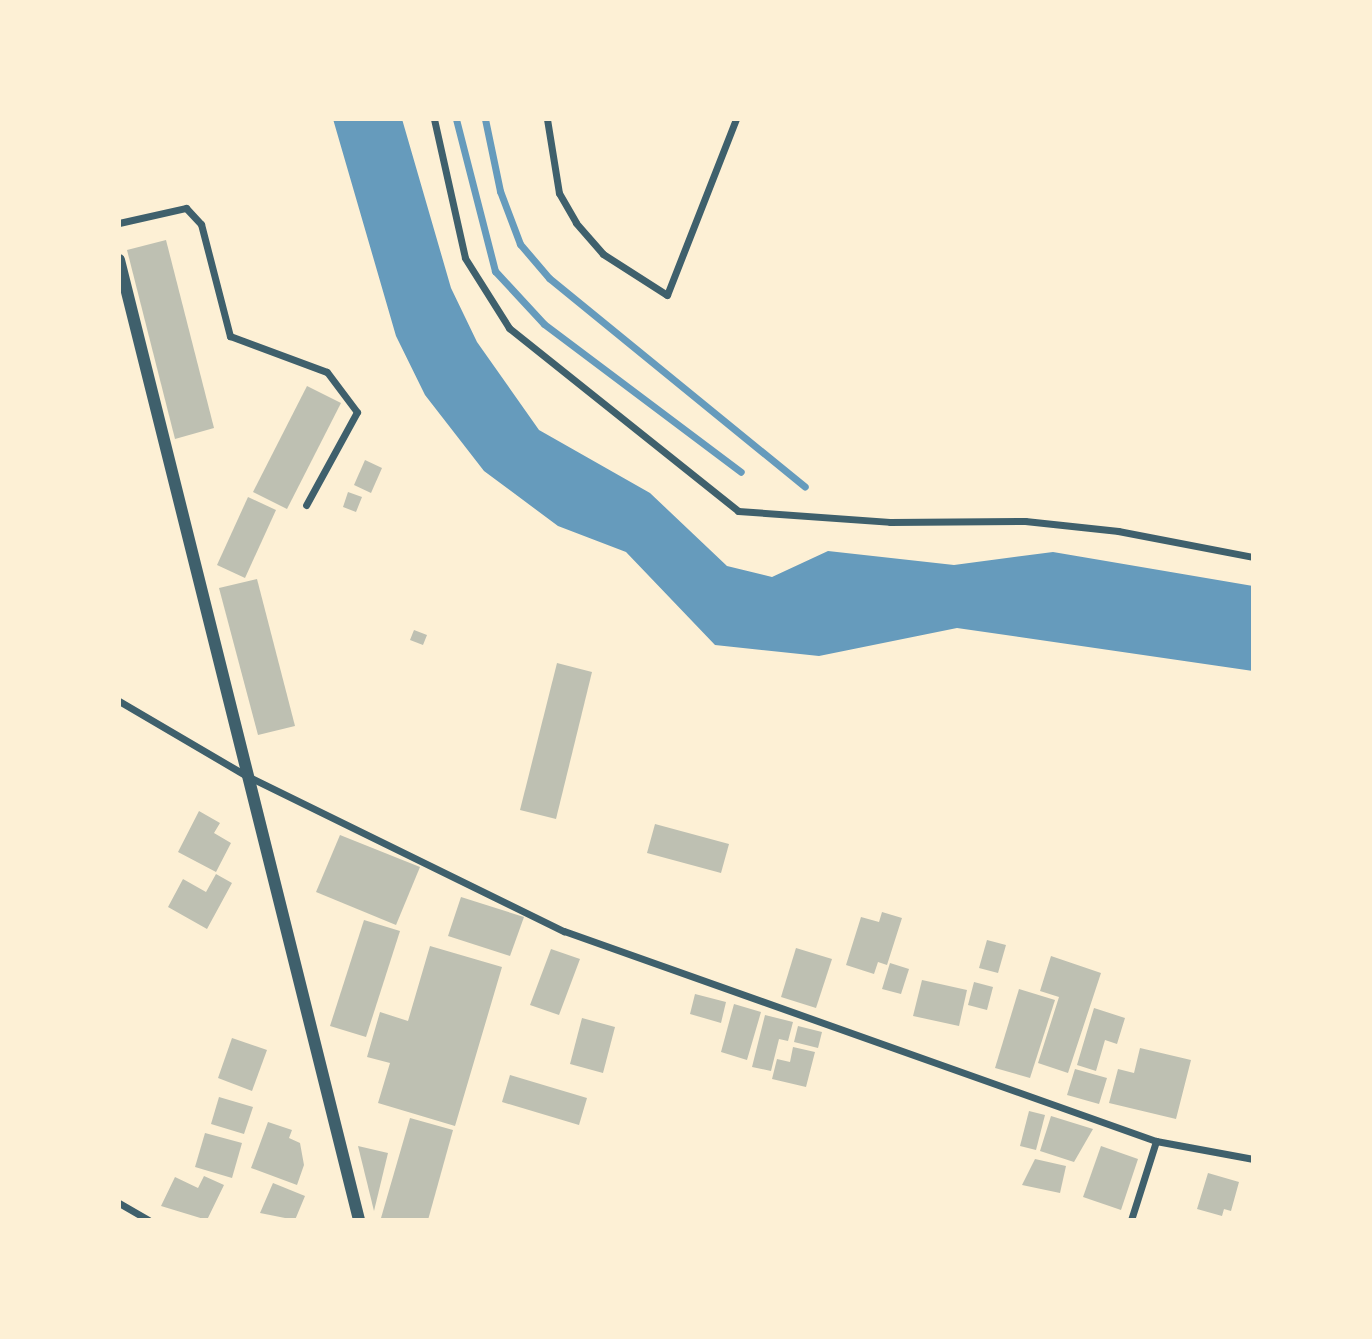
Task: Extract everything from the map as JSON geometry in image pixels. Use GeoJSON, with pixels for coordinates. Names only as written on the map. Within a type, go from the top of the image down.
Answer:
{"type":"FeatureCollection","features":[{"type":"Feature","properties":{"kind":"street"},"geometry":{"type":"LineString","coordinates":[[434,119],[465,258],[509,328],[738,511],[890,522],[1025,521],[1118,531],[1253,557]]}},
{"type":"Feature","properties":{"kind":"street"},"geometry":{"type":"LineString","coordinates":[[547,119],[559,193],[576,223],[603,254],[667,295],[736,119]]}},
{"type":"Feature","properties":{"kind":"street"},"geometry":{"type":"LineString","coordinates":[[119,223],[186,208],[201,225],[230,336],[327,372],[357,412],[306,505]]}},
{"type":"Feature","properties":{"kind":"street"},"geometry":{"type":"LineString","coordinates":[[119,260],[359,1220]]}},
{"type":"Feature","properties":{"kind":"street"},"geometry":{"type":"LineString","coordinates":[[119,701],[247,776],[564,931],[1156,1141],[1253,1159]]}},
{"type":"Feature","properties":{"kind":"street"},"geometry":{"type":"LineString","coordinates":[[1131,1220],[1156,1141]]}},
{"type":"Feature","properties":{"kind":"street"},"geometry":{"type":"LineString","coordinates":[[119,1203],[149,1220]]}},
{"type":"Feature","properties":{"kind":"water"},"geometry":{"type":"Polygon","coordinates":[[[333,119],[402,119],[451,288],[477,342],[539,430],[650,493],[727,566],[772,577],[828,551],[954,565],[1053,552],[1253,586],[1253,671],[957,628],[819,656],[715,645],[626,552],[558,526],[484,471],[425,395],[396,336],[333,119]]]}},
{"type":"Feature","properties":{"kind":"building"},"geometry":{"type":"Polygon","coordinates":[[[166,240],[214,428],[175,439],[127,250],[166,240]]]}},
{"type":"Feature","properties":{"kind":"building"},"geometry":{"type":"Polygon","coordinates":[[[307,386],[341,403],[287,509],[253,492],[307,386]]]}},
{"type":"Feature","properties":{"kind":"building"},"geometry":{"type":"Polygon","coordinates":[[[365,460],[382,468],[371,493],[354,485],[365,460]]]}},
{"type":"Feature","properties":{"kind":"building"},"geometry":{"type":"Polygon","coordinates":[[[348,492],[362,497],[356,512],[343,507],[348,492]]]}},
{"type":"Feature","properties":{"kind":"building"},"geometry":{"type":"Polygon","coordinates":[[[248,497],[276,510],[245,578],[217,565],[248,497]]]}},
{"type":"Feature","properties":{"kind":"building"},"geometry":{"type":"Polygon","coordinates":[[[257,579],[295,726],[258,735],[219,588],[257,579]]]}},
{"type":"Feature","properties":{"kind":"building"},"geometry":{"type":"Polygon","coordinates":[[[414,630],[427,635],[423,645],[410,640],[414,630]]]}},
{"type":"Feature","properties":{"kind":"building"},"geometry":{"type":"Polygon","coordinates":[[[557,663],[592,672],[556,819],[520,810],[557,663]]]}},
{"type":"Feature","properties":{"kind":"building"},"geometry":{"type":"Polygon","coordinates":[[[199,811],[220,823],[214,833],[231,843],[216,872],[178,852],[199,811]]]}},
{"type":"Feature","properties":{"kind":"building"},"geometry":{"type":"Polygon","coordinates":[[[655,824],[729,844],[721,873],[647,853],[655,824]]]}},
{"type":"Feature","properties":{"kind":"building"},"geometry":{"type":"Polygon","coordinates":[[[340,835],[420,867],[396,925],[316,892],[340,835]]]}},
{"type":"Feature","properties":{"kind":"building"},"geometry":{"type":"Polygon","coordinates":[[[216,874],[232,883],[207,929],[168,907],[183,879],[206,892],[216,874]]]}},
{"type":"Feature","properties":{"kind":"building"},"geometry":{"type":"Polygon","coordinates":[[[461,897],[524,917],[510,956],[448,936],[461,897]]]}},
{"type":"Feature","properties":{"kind":"building"},"geometry":{"type":"Polygon","coordinates":[[[882,912],[902,918],[887,965],[878,962],[874,974],[846,965],[861,917],[879,922],[882,912]]]}},
{"type":"Feature","properties":{"kind":"building"},"geometry":{"type":"Polygon","coordinates":[[[364,920],[400,931],[366,1037],[330,1026],[364,920]]]}},
{"type":"Feature","properties":{"kind":"building"},"geometry":{"type":"Polygon","coordinates":[[[987,940],[1006,945],[998,973],[979,968],[987,940]]]}},
{"type":"Feature","properties":{"kind":"building"},"geometry":{"type":"Polygon","coordinates":[[[430,946],[502,967],[455,1126],[378,1103],[390,1063],[367,1057],[380,1012],[408,1021],[430,946]]]}},
{"type":"Feature","properties":{"kind":"building"},"geometry":{"type":"Polygon","coordinates":[[[796,948],[832,959],[816,1008],[781,997],[796,948]]]}},
{"type":"Feature","properties":{"kind":"building"},"geometry":{"type":"Polygon","coordinates":[[[551,949],[580,959],[559,1015],[530,1005],[551,949]]]}},
{"type":"Feature","properties":{"kind":"building"},"geometry":{"type":"Polygon","coordinates":[[[1051,956],[1101,973],[1068,1073],[1038,1063],[1059,997],[1040,991],[1051,956]]]}},
{"type":"Feature","properties":{"kind":"building"},"geometry":{"type":"Polygon","coordinates":[[[890,963],[909,969],[901,994],[882,989],[890,963]]]}},
{"type":"Feature","properties":{"kind":"building"},"geometry":{"type":"Polygon","coordinates":[[[922,980],[967,990],[959,1026],[913,1016],[922,980]]]}},
{"type":"Feature","properties":{"kind":"building"},"geometry":{"type":"Polygon","coordinates":[[[974,982],[993,987],[987,1010],[968,1005],[974,982]]]}},
{"type":"Feature","properties":{"kind":"building"},"geometry":{"type":"Polygon","coordinates":[[[1019,989],[1055,1000],[1030,1078],[995,1068],[1019,989]]]}},
{"type":"Feature","properties":{"kind":"building"},"geometry":{"type":"Polygon","coordinates":[[[695,994],[726,1002],[721,1023],[690,1014],[695,994]]]}},
{"type":"Feature","properties":{"kind":"building"},"geometry":{"type":"Polygon","coordinates":[[[734,1004],[761,1012],[747,1060],[721,1052],[734,1004]]]}},
{"type":"Feature","properties":{"kind":"building"},"geometry":{"type":"Polygon","coordinates":[[[1094,1008],[1125,1018],[1117,1044],[1105,1040],[1096,1071],[1077,1065],[1094,1008]]]}},
{"type":"Feature","properties":{"kind":"building"},"geometry":{"type":"Polygon","coordinates":[[[765,1015],[793,1022],[788,1041],[779,1039],[771,1071],[752,1067],[765,1015]]]}},
{"type":"Feature","properties":{"kind":"building"},"geometry":{"type":"Polygon","coordinates":[[[582,1018],[615,1027],[603,1073],[570,1064],[582,1018]]]}},
{"type":"Feature","properties":{"kind":"building"},"geometry":{"type":"Polygon","coordinates":[[[798,1026],[822,1032],[818,1048],[794,1042],[798,1026]]]}},
{"type":"Feature","properties":{"kind":"building"},"geometry":{"type":"Polygon","coordinates":[[[232,1038],[267,1050],[252,1091],[218,1078],[232,1038]]]}},
{"type":"Feature","properties":{"kind":"building"},"geometry":{"type":"Polygon","coordinates":[[[793,1047],[815,1052],[806,1087],[772,1079],[777,1059],[790,1062],[793,1047]]]}},
{"type":"Feature","properties":{"kind":"building"},"geometry":{"type":"Polygon","coordinates":[[[1140,1048],[1191,1060],[1176,1119],[1109,1103],[1118,1069],[1134,1073],[1140,1048]]]}},
{"type":"Feature","properties":{"kind":"building"},"geometry":{"type":"Polygon","coordinates":[[[1075,1069],[1107,1078],[1099,1104],[1067,1095],[1075,1069]]]}},
{"type":"Feature","properties":{"kind":"building"},"geometry":{"type":"Polygon","coordinates":[[[510,1075],[587,1098],[579,1125],[502,1102],[510,1075]]]}},
{"type":"Feature","properties":{"kind":"building"},"geometry":{"type":"Polygon","coordinates":[[[219,1097],[253,1107],[244,1134],[211,1124],[219,1097]]]}},
{"type":"Feature","properties":{"kind":"building"},"geometry":{"type":"Polygon","coordinates":[[[1029,1111],[1045,1115],[1036,1150],[1020,1146],[1029,1111]]]}},
{"type":"Feature","properties":{"kind":"building"},"geometry":{"type":"Polygon","coordinates":[[[1051,1116],[1093,1129],[1074,1162],[1040,1151],[1051,1116]]]}},
{"type":"Feature","properties":{"kind":"building"},"geometry":{"type":"Polygon","coordinates":[[[410,1118],[453,1130],[428,1220],[386,1220],[381,1218],[410,1118]]]}},
{"type":"Feature","properties":{"kind":"building"},"geometry":{"type":"Polygon","coordinates":[[[268,1122],[292,1130],[289,1138],[300,1143],[304,1165],[297,1185],[251,1168],[268,1122]]]}},
{"type":"Feature","properties":{"kind":"building"},"geometry":{"type":"Polygon","coordinates":[[[205,1133],[242,1143],[232,1178],[195,1167],[205,1133]]]}},
{"type":"Feature","properties":{"kind":"building"},"geometry":{"type":"Polygon","coordinates":[[[358,1146],[388,1153],[374,1211],[358,1146]]]}},
{"type":"Feature","properties":{"kind":"building"},"geometry":{"type":"Polygon","coordinates":[[[1101,1146],[1138,1159],[1121,1210],[1083,1197],[1101,1146]]]}},
{"type":"Feature","properties":{"kind":"building"},"geometry":{"type":"Polygon","coordinates":[[[1035,1159],[1066,1166],[1060,1193],[1022,1185],[1035,1159]]]}},
{"type":"Feature","properties":{"kind":"building"},"geometry":{"type":"Polygon","coordinates":[[[1208,1173],[1239,1182],[1231,1211],[1224,1209],[1222,1216],[1197,1209],[1208,1173]]]}},
{"type":"Feature","properties":{"kind":"building"},"geometry":{"type":"Polygon","coordinates":[[[204,1176],[224,1185],[207,1220],[161,1206],[175,1177],[198,1188],[204,1176]]]}},
{"type":"Feature","properties":{"kind":"building"},"geometry":{"type":"Polygon","coordinates":[[[273,1183],[305,1196],[295,1220],[260,1213],[273,1183]]]}},
{"type":"Feature","properties":{"kind":"waterway"},"geometry":{"type":"LineString","coordinates":[[456,119],[495,271],[544,324],[741,472]]}},
{"type":"Feature","properties":{"kind":"waterway"},"geometry":{"type":"LineString","coordinates":[[485,119],[500,191],[520,244],[549,278],[805,487]]}}]}
